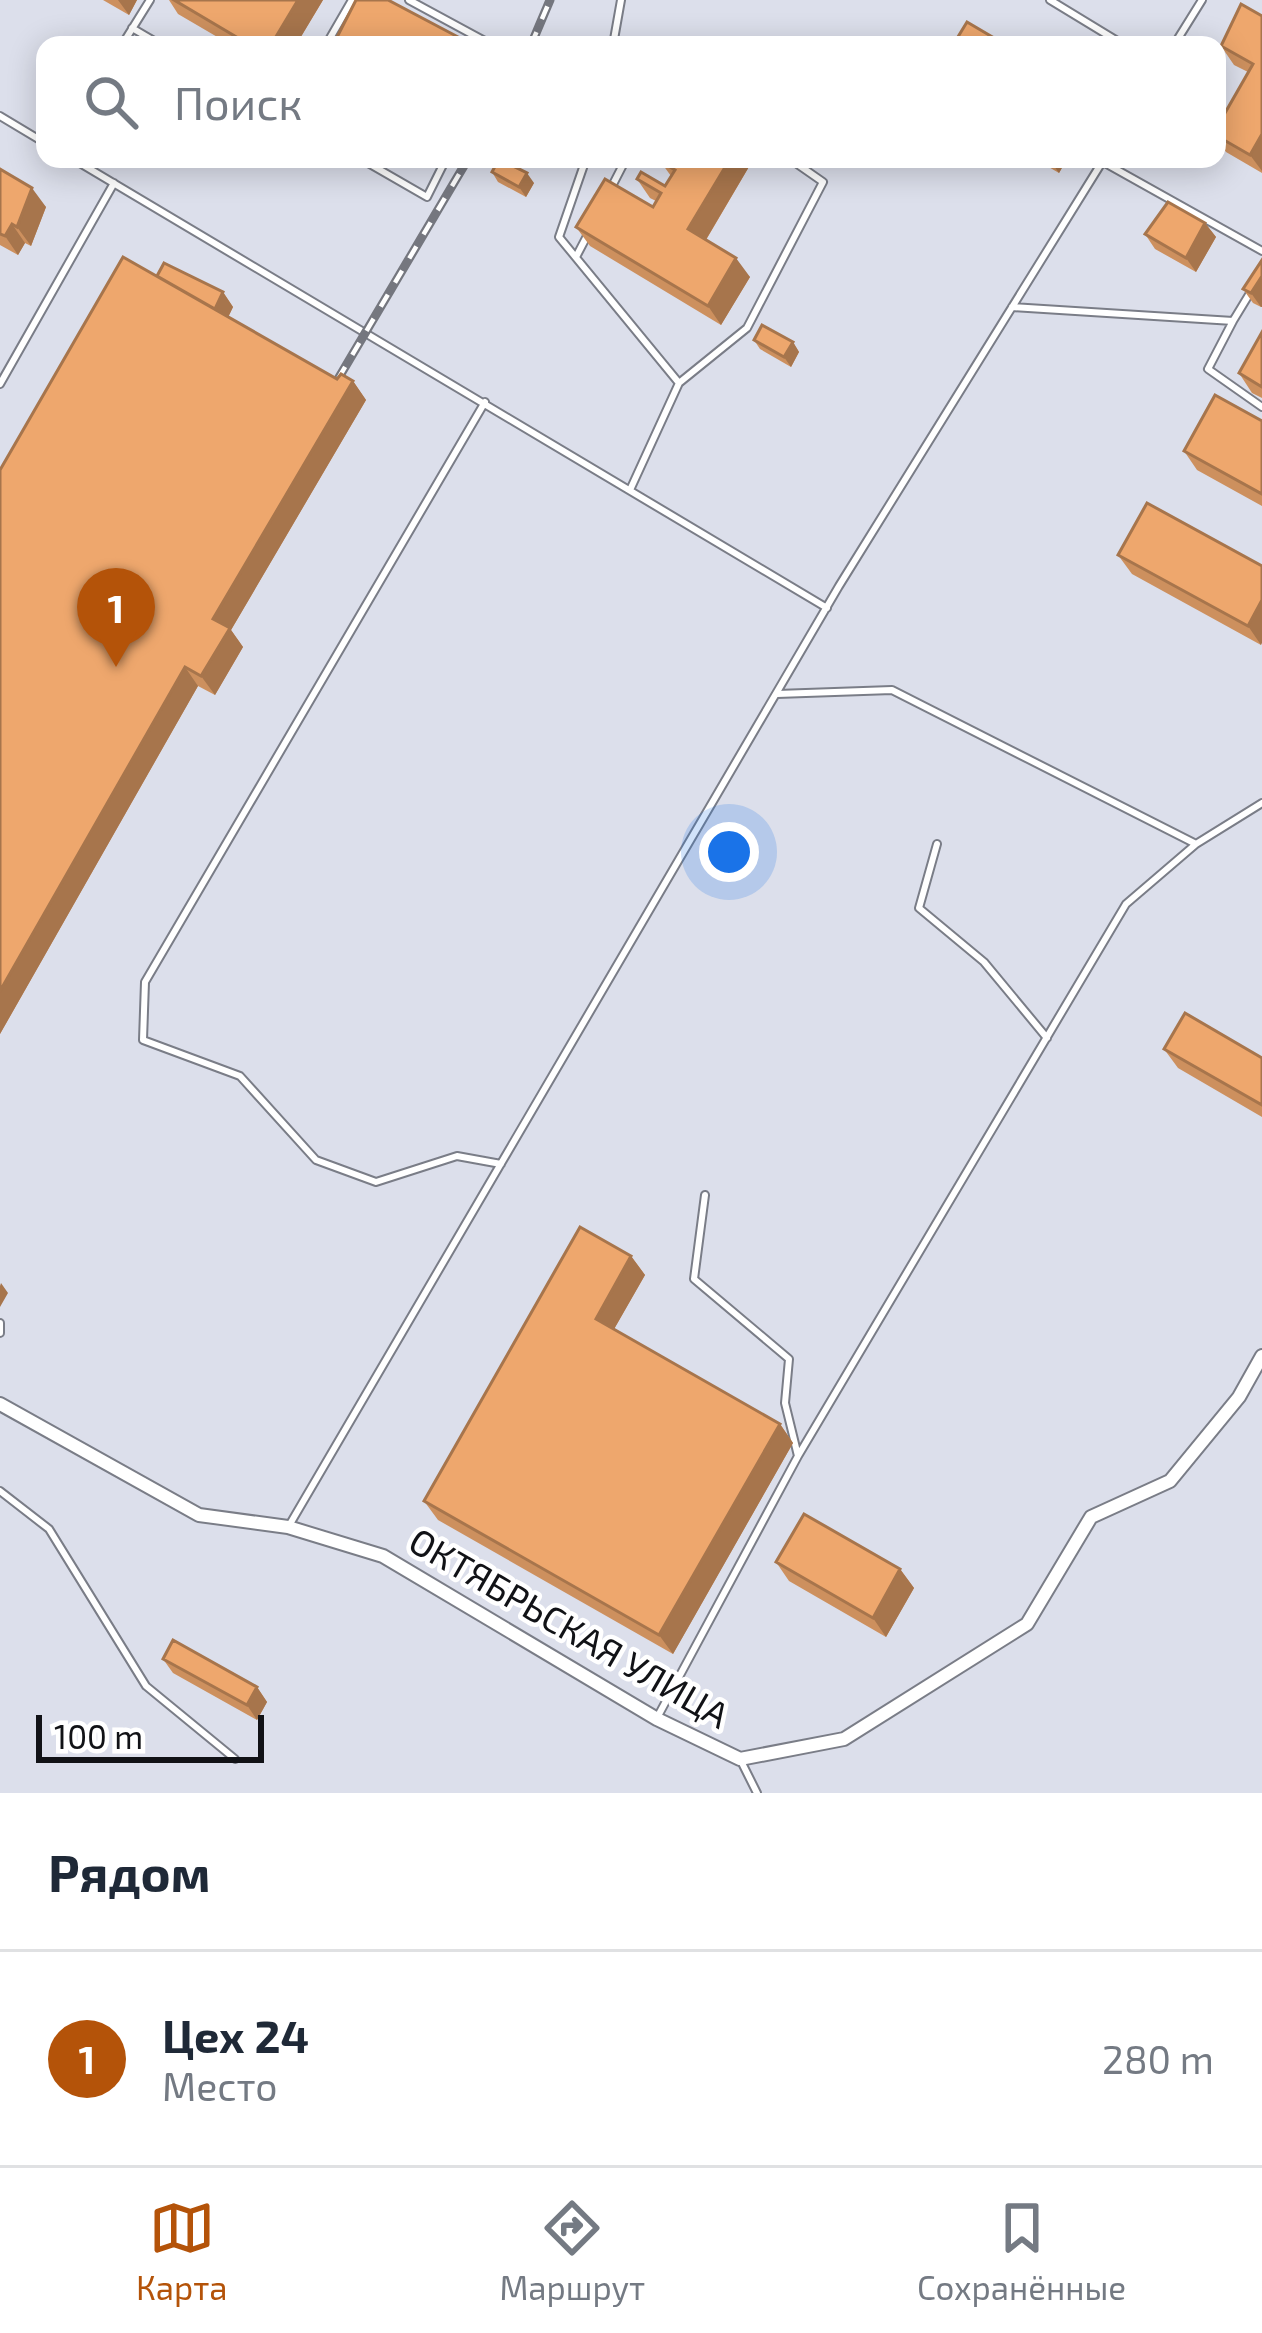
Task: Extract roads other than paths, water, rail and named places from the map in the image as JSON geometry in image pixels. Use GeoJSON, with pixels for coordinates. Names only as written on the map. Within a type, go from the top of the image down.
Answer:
{"type":"FeatureCollection","features":[{"type":"Feature","properties":{"kind":"street","name":"ОКТЯБРЬСКАЯ УЛИЦА"},"geometry":{"type":"LineString","coordinates":[[0,1404],[199,1515],[288,1528],[382,1556],[657,1719],[740,1759],[844,1739],[1027,1624],[1091,1517],[1171,1480],[1239,1397],[1262,1356]]}},
{"type":"Feature","properties":{"kind":"lane"},"geometry":{"type":"LineString","coordinates":[[127,36],[150,0]]}},
{"type":"Feature","properties":{"kind":"lane"},"geometry":{"type":"LineString","coordinates":[[331,36],[352,0]]}},
{"type":"Feature","properties":{"kind":"lane"},"geometry":{"type":"LineString","coordinates":[[409,0],[475,36]]}},
{"type":"Feature","properties":{"kind":"lane"},"geometry":{"type":"LineString","coordinates":[[615,36],[621,0]]}},
{"type":"Feature","properties":{"kind":"lane"},"geometry":{"type":"LineString","coordinates":[[1050,0],[1109,36]]}},
{"type":"Feature","properties":{"kind":"lane"},"geometry":{"type":"LineString","coordinates":[[1180,36],[1202,0]]}},
{"type":"Feature","properties":{"kind":"lane"},"geometry":{"type":"LineString","coordinates":[[132,28],[146,36]]}},
{"type":"Feature","properties":{"kind":"lane"},"geometry":{"type":"LineString","coordinates":[[0,116],[36,138]]}},
{"type":"Feature","properties":{"kind":"lane"},"geometry":{"type":"LineString","coordinates":[[88,168],[826,608]]}},
{"type":"Feature","properties":{"kind":"lane"},"geometry":{"type":"LineString","coordinates":[[377,168],[427,196],[441,168]]}},
{"type":"Feature","properties":{"kind":"lane"},"geometry":{"type":"LineString","coordinates":[[583,168],[559,237],[679,383]]}},
{"type":"Feature","properties":{"kind":"lane"},"geometry":{"type":"LineString","coordinates":[[606,198],[621,168]]}},
{"type":"Feature","properties":{"kind":"lane"},"geometry":{"type":"LineString","coordinates":[[630,490],[679,383],[747,328],[823,182],[803,168]]}},
{"type":"Feature","properties":{"kind":"lane"},"geometry":{"type":"LineString","coordinates":[[288,1528],[826,608],[1098,168]]}},
{"type":"Feature","properties":{"kind":"lane"},"geometry":{"type":"LineString","coordinates":[[1117,168],[1262,251]]}},
{"type":"Feature","properties":{"kind":"lane"},"geometry":{"type":"LineString","coordinates":[[0,384],[114,183]]}},
{"type":"Feature","properties":{"kind":"lane"},"geometry":{"type":"LineString","coordinates":[[576,257],[596,218]]}},
{"type":"Feature","properties":{"kind":"lane"},"geometry":{"type":"LineString","coordinates":[[1252,289],[1208,369],[1262,406]]}},
{"type":"Feature","properties":{"kind":"lane"},"geometry":{"type":"LineString","coordinates":[[1012,307],[1234,320]]}},
{"type":"Feature","properties":{"kind":"lane"},"geometry":{"type":"LineString","coordinates":[[485,402],[145,982],[143,1040],[241,1076],[316,1160],[376,1183],[457,1156],[501,1164]]}},
{"type":"Feature","properties":{"kind":"lane"},"geometry":{"type":"LineString","coordinates":[[776,694],[892,690],[1196,844]]}},
{"type":"Feature","properties":{"kind":"lane"},"geometry":{"type":"LineString","coordinates":[[657,1719],[798,1456],[1126,904],[1196,844],[1262,802]]}},
{"type":"Feature","properties":{"kind":"lane"},"geometry":{"type":"LineString","coordinates":[[938,844],[920,908],[984,962],[1047,1038]]}},
{"type":"Feature","properties":{"kind":"lane"},"geometry":{"type":"LineString","coordinates":[[705,1195],[694,1279],[789,1359],[785,1403],[798,1456]]}},
{"type":"Feature","properties":{"kind":"lane"},"geometry":{"type":"LineString","coordinates":[[0,1323],[0,1333]]}},
{"type":"Feature","properties":{"kind":"lane"},"geometry":{"type":"LineString","coordinates":[[0,1491],[49,1529],[146,1686],[235,1759]]}},
{"type":"Feature","properties":{"kind":"lane"},"geometry":{"type":"LineString","coordinates":[[740,1759],[757,1793]]}},
{"type":"Feature","properties":{"kind":"railway"},"geometry":{"type":"LineString","coordinates":[[535,36],[550,0]]}},
{"type":"Feature","properties":{"kind":"railway"},"geometry":{"type":"LineString","coordinates":[[338,379],[463,168]]}},
{"type":"Feature","properties":{"kind":"place","name":"Цех 24"},"geometry":{"type":"Point","coordinates":[116,667]}}]}
